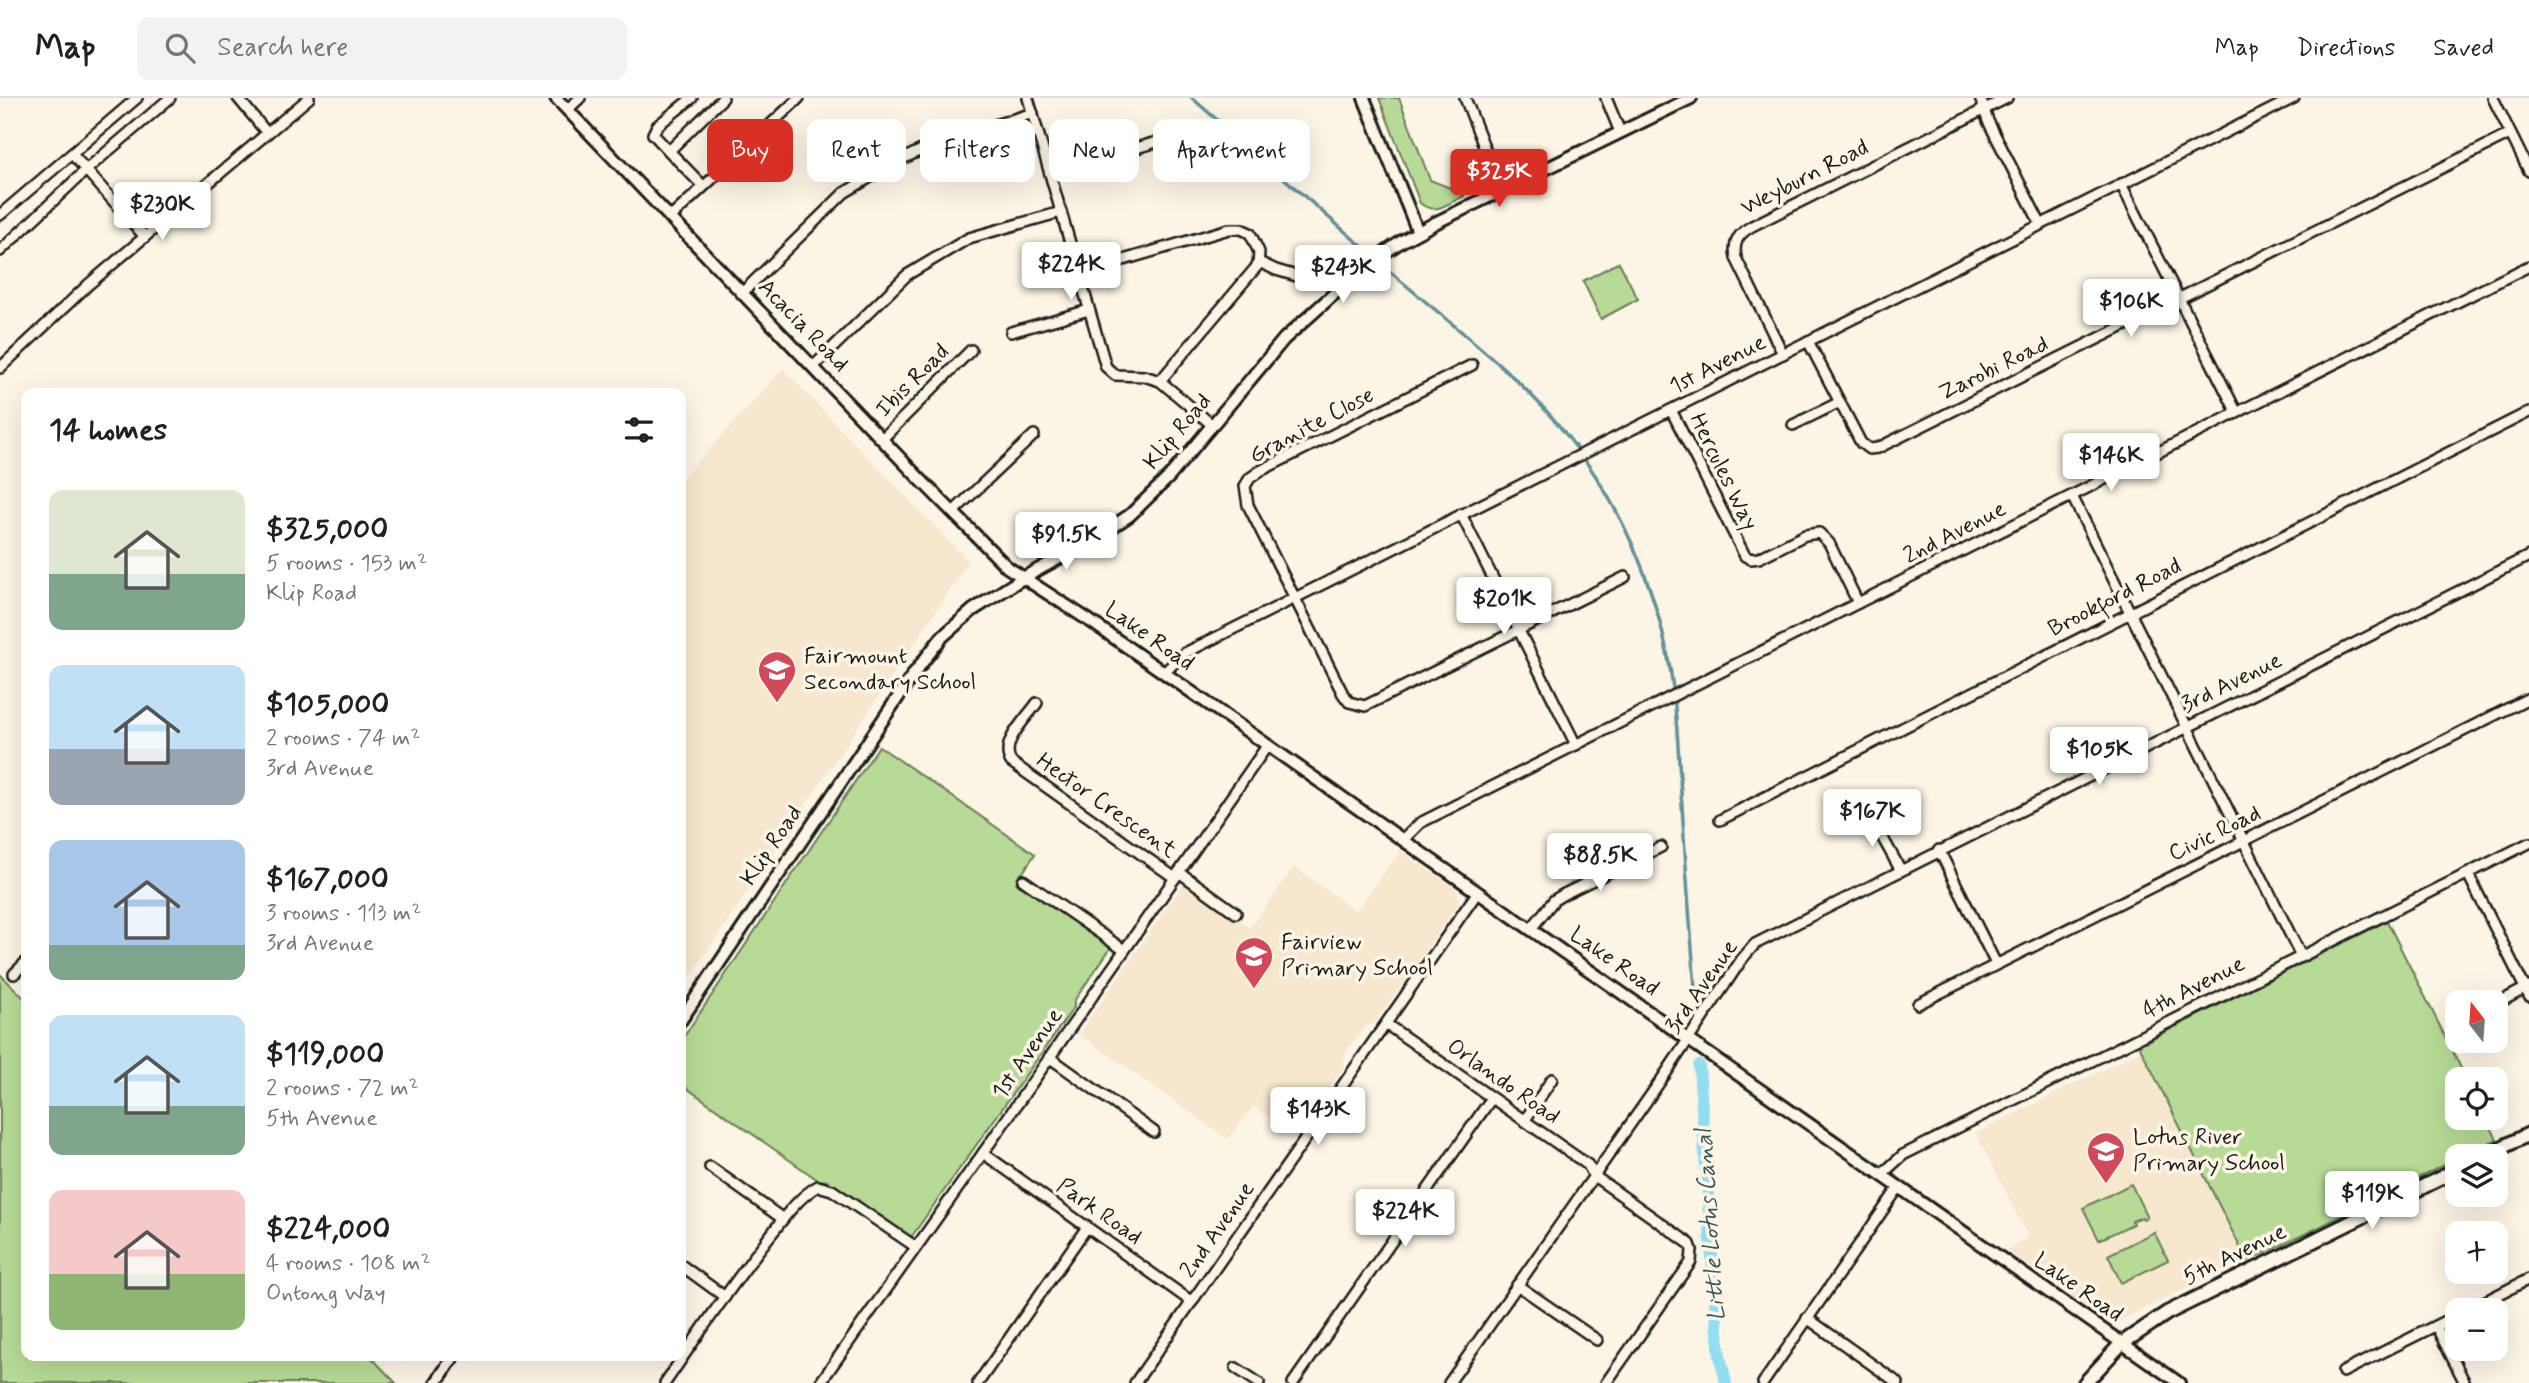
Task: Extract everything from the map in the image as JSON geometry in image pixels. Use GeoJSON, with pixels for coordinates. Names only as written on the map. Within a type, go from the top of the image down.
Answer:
{"type":"FeatureCollection","features":[{"type":"Feature","properties":{"kind":"main road"},"geometry":{"type":"LineString","coordinates":[[2508,1144],[2529,1134]]}},
{"type":"Feature","properties":{"kind":"main road","name":"5th Avenue"},"geometry":{"type":"LineString","coordinates":[[2085,1383],[2121,1344],[2167,1313],[2445,1176]]}},
{"type":"Feature","properties":{"kind":"street"},"geometry":{"type":"LineString","coordinates":[[1,213],[137,98]]}},
{"type":"Feature","properties":{"kind":"street"},"geometry":{"type":"LineString","coordinates":[[0,251],[86,170],[170,98]]}},
{"type":"Feature","properties":{"kind":"street"},"geometry":{"type":"LineString","coordinates":[[238,98],[267,133]]}},
{"type":"Feature","properties":{"kind":"street"},"geometry":{"type":"LineString","coordinates":[[0,368],[89,284],[309,98]]}},
{"type":"Feature","properties":{"kind":"street","name":"Acacia Road"},"geometry":{"type":"LineString","coordinates":[[556,98],[881,439],[1007,567],[1023,578]]}},
{"type":"Feature","properties":{"kind":"street"},"geometry":{"type":"LineString","coordinates":[[568,110],[580,98]]}},
{"type":"Feature","properties":{"kind":"street"},"geometry":{"type":"LineString","coordinates":[[692,98],[657,126],[653,134],[703,186]]}},
{"type":"Feature","properties":{"kind":"street"},"geometry":{"type":"LineString","coordinates":[[668,151],[723,98]]}},
{"type":"Feature","properties":{"kind":"street"},"geometry":{"type":"LineString","coordinates":[[671,217],[799,98]]}},
{"type":"Feature","properties":{"kind":"street"},"geometry":{"type":"LineString","coordinates":[[1028,98],[1049,170]]}},
{"type":"Feature","properties":{"kind":"street"},"geometry":{"type":"LineString","coordinates":[[1364,98],[1418,232]]}},
{"type":"Feature","properties":{"kind":"street"},"geometry":{"type":"LineString","coordinates":[[1465,98],[1501,190]]}},
{"type":"Feature","properties":{"kind":"street"},"geometry":{"type":"LineString","coordinates":[[1606,98],[1619,132]]}},
{"type":"Feature","properties":{"kind":"street","name":"Klip Road"},"geometry":{"type":"LineString","coordinates":[[686,1013],[930,652],[963,618],[1023,578],[1094,540],[1130,515],[1169,477],[1284,339],[1364,267],[1418,232],[1691,98]]}},
{"type":"Feature","properties":{"kind":"street"},"geometry":{"type":"LineString","coordinates":[[1980,98],[1988,121],[2041,225]]}},
{"type":"Feature","properties":{"kind":"street","name":"Weyburn Road"},"geometry":{"type":"LineString","coordinates":[[1783,354],[1736,258],[1734,249],[1738,236],[1752,226],[2007,98]]}},
{"type":"Feature","properties":{"kind":"street","name":"1st Avenue"},"geometry":{"type":"LineString","coordinates":[[1164,673],[1182,654],[2294,98]]}},
{"type":"Feature","properties":{"kind":"street"},"geometry":{"type":"LineString","coordinates":[[2493,98],[2529,171]]}},
{"type":"Feature","properties":{"kind":"street"},"geometry":{"type":"LineString","coordinates":[[742,293],[844,193],[858,184],[932,145],[1033,113]]}},
{"type":"Feature","properties":{"kind":"street","name":"Zarobi Road"},"geometry":{"type":"LineString","coordinates":[[1808,341],[1861,443],[1869,449],[1878,449],[2510,134]]}},
{"type":"Feature","properties":{"kind":"street"},"geometry":{"type":"LineString","coordinates":[[72,154],[145,237]]}},
{"type":"Feature","properties":{"kind":"street"},"geometry":{"type":"LineString","coordinates":[[1052,182],[1109,372],[1115,375],[1144,376],[1160,381],[1211,424]]}},
{"type":"Feature","properties":{"kind":"street"},"geometry":{"type":"LineString","coordinates":[[2121,184],[2237,413]]}},
{"type":"Feature","properties":{"kind":"street"},"geometry":{"type":"LineString","coordinates":[[813,367],[906,275],[921,264],[969,238],[1061,212]]}},
{"type":"Feature","properties":{"kind":"street"},"geometry":{"type":"LineString","coordinates":[[1079,273],[1229,229],[1241,229],[1250,233],[1259,252],[1259,262],[1251,275],[1160,381]]}},
{"type":"Feature","properties":{"kind":"street"},"geometry":{"type":"LineString","coordinates":[[1259,262],[1300,277]]}},
{"type":"Feature","properties":{"kind":"street","name":"2nd Avenue"},"geometry":{"type":"LineString","coordinates":[[1402,840],[1420,823],[2529,267]]}},
{"type":"Feature","properties":{"kind":"street"},"geometry":{"type":"LineString","coordinates":[[1011,332],[1089,310]]}},
{"type":"Feature","properties":{"kind":"street","name":"Ibis Road"},"geometry":{"type":"LineString","coordinates":[[881,439],[971,350]]}},
{"type":"Feature","properties":{"kind":"street","name":"Granite Close"},"geometry":{"type":"LineString","coordinates":[[1295,598],[1248,505],[1245,486],[1250,478],[1472,365]]}},
{"type":"Feature","properties":{"kind":"street"},"geometry":{"type":"LineString","coordinates":[[1793,425],[1840,402]]}},
{"type":"Feature","properties":{"kind":"street","name":"Hercules Way"},"geometry":{"type":"LineString","coordinates":[[1671,410],[1745,556],[1751,559],[1759,558],[1805,535],[1819,533],[1829,543],[1858,603]]}},
{"type":"Feature","properties":{"kind":"street","name":"Brookford Road"},"geometry":{"type":"LineString","coordinates":[[1720,820],[2529,412]]}},
{"type":"Feature","properties":{"kind":"street"},"geometry":{"type":"LineString","coordinates":[[953,512],[1034,435]]}},
{"type":"Feature","properties":{"kind":"street"},"geometry":{"type":"LineString","coordinates":[[2072,496],[2301,956]]}},
{"type":"Feature","properties":{"kind":"street"},"geometry":{"type":"LineString","coordinates":[[1461,514],[1576,745]]}},
{"type":"Feature","properties":{"kind":"street","name":"3rd Avenue"},"geometry":{"type":"LineString","coordinates":[[1448,1383],[1755,944],[2529,556]]}},
{"type":"Feature","properties":{"kind":"street"},"geometry":{"type":"LineString","coordinates":[[1295,598],[1343,694],[1349,702],[1365,706],[1625,577]]}},
{"type":"Feature","properties":{"kind":"street","name":"Lake Road"},"geometry":{"type":"LineString","coordinates":[[1023,578],[1164,673],[2179,1383]]}},
{"type":"Feature","properties":{"kind":"street","name":"Civic Road"},"geometry":{"type":"LineString","coordinates":[[1918,1004],[2529,698]]}},
{"type":"Feature","properties":{"kind":"street","name":"Hector Crescent"},"geometry":{"type":"LineString","coordinates":[[1037,703],[1008,744],[1007,754],[1015,765],[1236,913]]}},
{"type":"Feature","properties":{"kind":"street","name":"1st Avenue"},"geometry":{"type":"LineString","coordinates":[[820,1383],[1267,746]]}},
{"type":"Feature","properties":{"kind":"street"},"geometry":{"type":"LineString","coordinates":[[1870,815],[1900,869]]}},
{"type":"Feature","properties":{"kind":"street","name":"4th Avenue"},"geometry":{"type":"LineString","coordinates":[[1881,1175],[1903,1155],[2529,843]]}},
{"type":"Feature","properties":{"kind":"street"},"geometry":{"type":"LineString","coordinates":[[1531,929],[1554,900],[1661,847]]}},
{"type":"Feature","properties":{"kind":"street"},"geometry":{"type":"LineString","coordinates":[[1939,850],[1996,964]]}},
{"type":"Feature","properties":{"kind":"street"},"geometry":{"type":"LineString","coordinates":[[2468,874],[2528,991],[2508,999]]}},
{"type":"Feature","properties":{"kind":"street"},"geometry":{"type":"LineString","coordinates":[[1023,880],[1124,950]]}},
{"type":"Feature","properties":{"kind":"street","name":"2nd Avenue"},"geometry":{"type":"LineString","coordinates":[[1135,1383],[1477,893]]}},
{"type":"Feature","properties":{"kind":"street"},"geometry":{"type":"LineString","coordinates":[[14,974],[21,967]]}},
{"type":"Feature","properties":{"kind":"street","name":"Orlando Road"},"geometry":{"type":"LineString","coordinates":[[1386,1024],[1588,1165],[1594,1176],[1687,1239],[1692,1250],[1691,1262],[1606,1383]]}},
{"type":"Feature","properties":{"kind":"street"},"geometry":{"type":"LineString","coordinates":[[1049,1058],[1154,1132]]}},
{"type":"Feature","properties":{"kind":"street"},"geometry":{"type":"LineString","coordinates":[[1525,1120],[1552,1079]]}},
{"type":"Feature","properties":{"kind":"street"},"geometry":{"type":"LineString","coordinates":[[1293,1383],[1491,1099]]}},
{"type":"Feature","properties":{"kind":"street","name":"Park Road"},"geometry":{"type":"LineString","coordinates":[[983,1153],[1192,1301]]}},
{"type":"Feature","properties":{"kind":"street"},"geometry":{"type":"LineString","coordinates":[[710,1167],[783,1219]]}},
{"type":"Feature","properties":{"kind":"street"},"geometry":{"type":"LineString","coordinates":[[686,1353],[783,1219],[818,1186],[826,1187],[915,1247]]}},
{"type":"Feature","properties":{"kind":"street"},"geometry":{"type":"LineString","coordinates":[[1763,1383],[1899,1187]]}},
{"type":"Feature","properties":{"kind":"street"},"geometry":{"type":"LineString","coordinates":[[978,1383],[1087,1227]]}},
{"type":"Feature","properties":{"kind":"street"},"geometry":{"type":"LineString","coordinates":[[686,1269],[725,1297]]}},
{"type":"Feature","properties":{"kind":"street"},"geometry":{"type":"LineString","coordinates":[[2492,1298],[2529,1279]]}},
{"type":"Feature","properties":{"kind":"street"},"geometry":{"type":"LineString","coordinates":[[1517,1285],[1597,1340]]}},
{"type":"Feature","properties":{"kind":"street"},"geometry":{"type":"LineString","coordinates":[[1807,1318],[1898,1383]]}},
{"type":"Feature","properties":{"kind":"street"},"geometry":{"type":"LineString","coordinates":[[2343,1372],[2445,1321]]}},
{"type":"Feature","properties":{"kind":"street"},"geometry":{"type":"LineString","coordinates":[[2436,1326],[2465,1383]]}},
{"type":"Feature","properties":{"kind":"street"},"geometry":{"type":"LineString","coordinates":[[436,1383],[451,1361]]}},
{"type":"Feature","properties":{"kind":"street"},"geometry":{"type":"LineString","coordinates":[[665,1383],[680,1361]]}},
{"type":"Feature","properties":{"kind":"street"},"geometry":{"type":"LineString","coordinates":[[1236,1367],[1259,1383]]}},
{"type":"Feature","properties":{"kind":"shaded area","name":"Fairmount Secondary School"},"geometry":{"type":"Polygon","coordinates":[[[783,369],[969,562],[686,983],[686,475],[783,369]]]}},
{"type":"Feature","properties":{"kind":"shaded area","name":"Fairview Primary School"},"geometry":{"type":"Polygon","coordinates":[[[1400,851],[1457,889],[1458,904],[1377,1020],[1363,1029],[1345,1053],[1342,1069],[1295,1136],[1253,1106],[1228,1139],[1079,1034],[1184,883],[1250,928],[1294,867],[1356,911],[1400,851]]]}},
{"type":"Feature","properties":{"kind":"shaded area","name":"Lotus River Primary School"},"geometry":{"type":"Polygon","coordinates":[[[2142,1050],[2246,1259],[2113,1324],[2006,1250],[2028,1237],[1976,1133],[2142,1050]]]}},
{"type":"Feature","properties":{"kind":"green space"},"geometry":{"type":"Polygon","coordinates":[[[1379,98],[1399,98],[1430,180],[1463,193],[1464,196],[1436,208],[1420,203],[1379,98]]]}},
{"type":"Feature","properties":{"kind":"green space"},"geometry":{"type":"Polygon","coordinates":[[[1619,262],[1638,299],[1601,319],[1583,281],[1619,262]]]}},
{"type":"Feature","properties":{"kind":"green space"},"geometry":{"type":"Polygon","coordinates":[[[879,746],[1035,854],[1016,883],[1025,890],[1033,890],[1110,944],[1110,949],[1074,1001],[1074,1007],[912,1236],[904,1235],[827,1181],[818,1180],[686,1088],[686,1034],[879,746]]]}},
{"type":"Feature","properties":{"kind":"green space"},"geometry":{"type":"Polygon","coordinates":[[[2387,921],[2445,1036],[2445,1054],[2454,1054],[2460,1067],[2445,1067],[2445,1130],[2492,1130],[2497,1139],[2487,1144],[2445,1144],[2445,1165],[2247,1261],[2139,1045],[2387,921]]]}},
{"type":"Feature","properties":{"kind":"green space"},"geometry":{"type":"Polygon","coordinates":[[[0,974],[21,995],[21,1361],[375,1361],[396,1383],[0,1383],[0,974]]]}},
{"type":"Feature","properties":{"kind":"green space"},"geometry":{"type":"Polygon","coordinates":[[[2131,1184],[2147,1217],[2132,1221],[2133,1224],[2099,1240],[2083,1208],[2131,1184]]]}},
{"type":"Feature","properties":{"kind":"green space"},"geometry":{"type":"Polygon","coordinates":[[[2154,1232],[2168,1260],[2121,1283],[2108,1255],[2154,1232]]]}},
{"type":"Feature","properties":{"kind":"waterway","name":"Little Lotus Canal"},"geometry":{"type":"LineString","coordinates":[[1192,98],[1366,250]]}},
{"type":"Feature","properties":{"kind":"waterway","name":"Little Lotus Canal"},"geometry":{"type":"LineString","coordinates":[[1386,268],[1502,367],[1545,410],[1565,433],[1602,486],[1632,544],[1655,605],[1673,685],[1696,1001]]}},
{"type":"Feature","properties":{"kind":"waterway","name":"Little Lotus Canal"},"geometry":{"type":"LineString","coordinates":[[1699,1066],[1715,1300],[1720,1356],[1726,1383]]}},
{"type":"Feature","properties":{"kind":"place","name":"Fairmount Secondary School"},"geometry":{"type":"Point","coordinates":[777,704]}},
{"type":"Feature","properties":{"kind":"place","name":"Fairview Primary School"},"geometry":{"type":"Point","coordinates":[1254,990]}},
{"type":"Feature","properties":{"kind":"place","name":"Lotus River Primary School"},"geometry":{"type":"Point","coordinates":[2106,1185]}}]}
